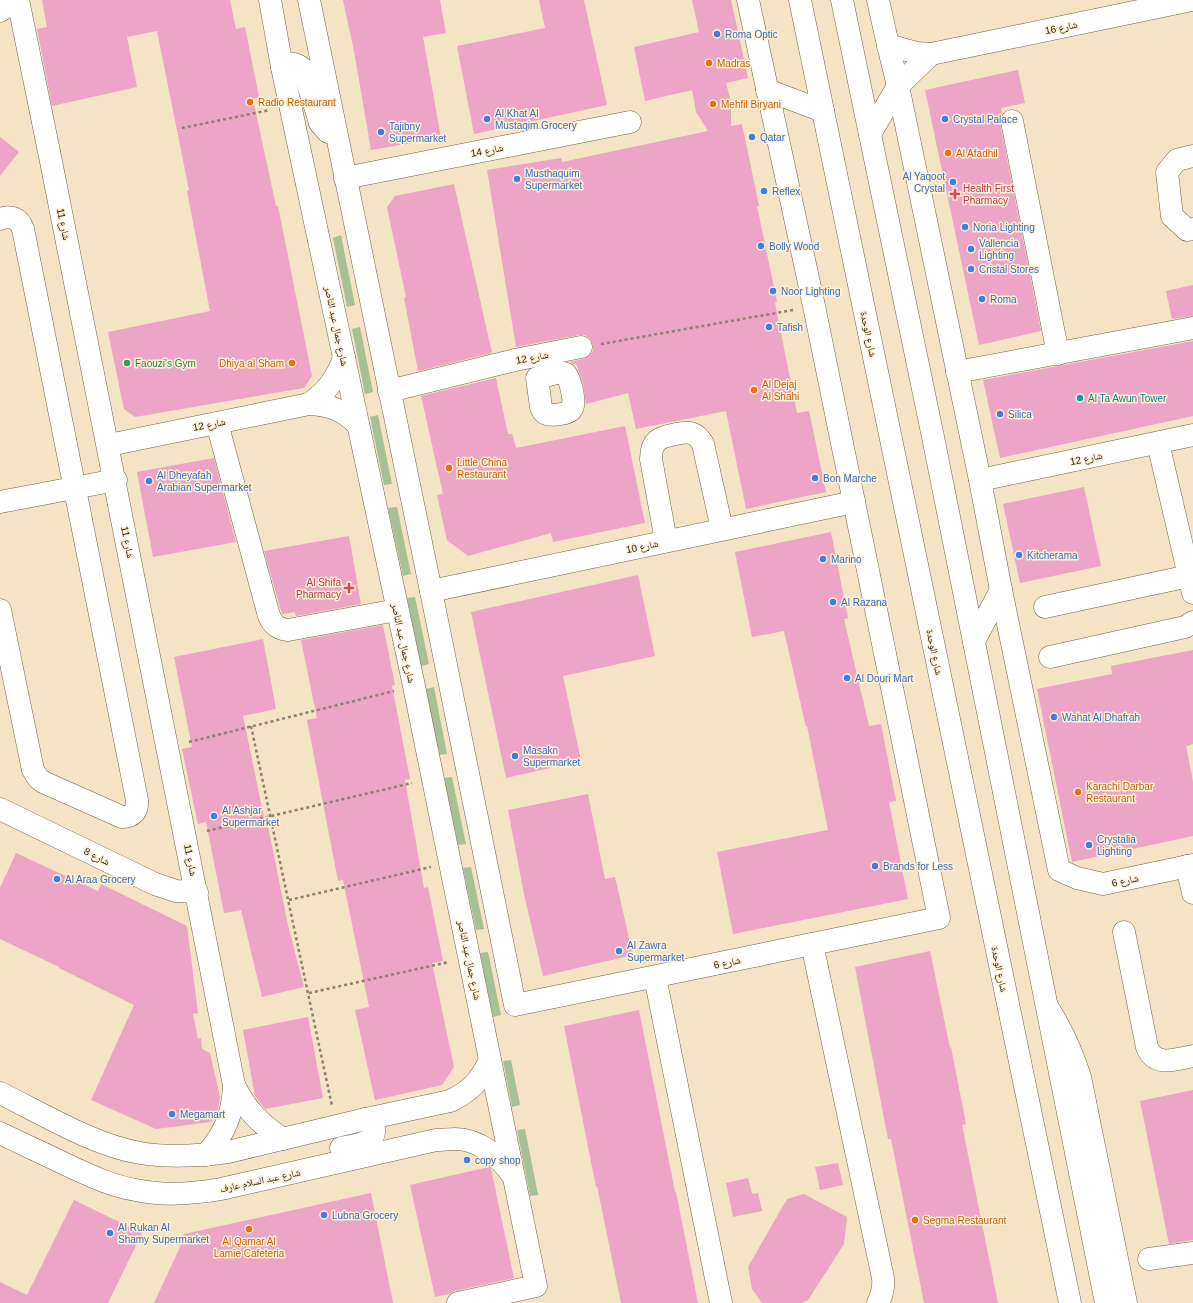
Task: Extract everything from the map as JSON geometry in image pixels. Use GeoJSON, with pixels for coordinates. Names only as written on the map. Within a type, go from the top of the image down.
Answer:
{"type":"FeatureCollection","features":[{"type":"Feature","properties":{"kind":"main road"},"geometry":{"type":"LineString","coordinates":[[0,11],[17,0]]}},
{"type":"Feature","properties":{"kind":"main road","name":"شارع 11"},"geometry":{"type":"LineString","coordinates":[[17,0],[109,445],[187,835],[234,1085],[240,1098],[249,1110],[259,1121],[283,1139]]}},
{"type":"Feature","properties":{"kind":"main road","name":"شارع جمال عبد الناصر"},"geometry":{"type":"LineString","coordinates":[[270,0],[290,106],[414,686],[536,1286],[458,1303]]}},
{"type":"Feature","properties":{"kind":"main road"},"geometry":{"type":"LineString","coordinates":[[309,0],[431,591]]}},
{"type":"Feature","properties":{"kind":"main road"},"geometry":{"type":"LineString","coordinates":[[748,0],[814,306],[854,502]]}},
{"type":"Feature","properties":{"kind":"main road","name":"شارع الوحدة"},"geometry":{"type":"LineString","coordinates":[[800,0],[1070,1303]]}},
{"type":"Feature","properties":{"kind":"main road"},"geometry":{"type":"LineString","coordinates":[[842,0],[933,437],[1106,1303]]}},
{"type":"Feature","properties":{"kind":"main road"},"geometry":{"type":"LineString","coordinates":[[878,0],[898,86],[980,480],[1000,590],[974,642]]}},
{"type":"Feature","properties":{"kind":"main road","name":"شارع 16"},"geometry":{"type":"LineString","coordinates":[[888,46],[917,53],[931,54],[1168,2],[1192,0]]}},
{"type":"Feature","properties":{"kind":"main road"},"geometry":{"type":"LineString","coordinates":[[870,134],[898,86],[931,54]]}},
{"type":"Feature","properties":{"kind":"main road"},"geometry":{"type":"LineString","coordinates":[[282,67],[293,63],[303,69],[320,123],[325,129],[336,136]]}},
{"type":"Feature","properties":{"kind":"main road"},"geometry":{"type":"LineString","coordinates":[[767,90],[823,111]]}},
{"type":"Feature","properties":{"kind":"main road"},"geometry":{"type":"LineString","coordinates":[[1012,121],[1058,354]]}},
{"type":"Feature","properties":{"kind":"main road","name":"شارع 14"},"geometry":{"type":"LineString","coordinates":[[345,178],[630,122]]}},
{"type":"Feature","properties":{"kind":"main road"},"geometry":{"type":"LineString","coordinates":[[1193,156],[1177,160],[1167,172],[1172,216],[1187,230],[1193,229]]}},
{"type":"Feature","properties":{"kind":"main road"},"geometry":{"type":"LineString","coordinates":[[0,219],[9,217],[14,218],[21,224],[23,229],[137,800],[138,806],[132,815],[122,817],[49,785],[38,778],[33,770],[0,610]]}},
{"type":"Feature","properties":{"kind":"main road"},"geometry":{"type":"LineString","coordinates":[[957,372],[1193,328]]}},
{"type":"Feature","properties":{"kind":"main road","name":"شارع 12"},"geometry":{"type":"LineString","coordinates":[[389,391],[515,360],[581,347]]}},
{"type":"Feature","properties":{"kind":"main road","name":"شارع 12"},"geometry":{"type":"LineString","coordinates":[[309,404],[319,397],[335,379],[341,368],[344,357]]}},
{"type":"Feature","properties":{"kind":"main road"},"geometry":{"type":"LineString","coordinates":[[515,360],[518,371],[522,374],[537,378]]}},
{"type":"Feature","properties":{"kind":"main road","name":"شارع 12"},"geometry":{"type":"LineString","coordinates":[[109,445],[309,404],[331,406],[350,417],[358,425]]}},
{"type":"Feature","properties":{"kind":"main road"},"geometry":{"type":"LineString","coordinates":[[217,423],[269,616],[272,622],[282,629],[288,630],[397,610]]}},
{"type":"Feature","properties":{"kind":"main road"},"geometry":{"type":"LineString","coordinates":[[666,541],[651,452],[657,440],[662,436],[688,432],[700,438],[722,529]]}},
{"type":"Feature","properties":{"kind":"main road","name":"شارع 12"},"geometry":{"type":"LineString","coordinates":[[980,480],[1193,435]]}},
{"type":"Feature","properties":{"kind":"main road"},"geometry":{"type":"LineString","coordinates":[[1045,607],[1191,585],[1158,443]]}},
{"type":"Feature","properties":{"kind":"main road"},"geometry":{"type":"LineString","coordinates":[[0,502],[116,480]]}},
{"type":"Feature","properties":{"kind":"main road","name":"شارع 10"},"geometry":{"type":"LineString","coordinates":[[431,591],[854,502]]}},
{"type":"Feature","properties":{"kind":"main road","name":"شارع 6"},"geometry":{"type":"LineString","coordinates":[[431,591],[515,1005],[940,918],[854,502]]}},
{"type":"Feature","properties":{"kind":"main road","name":"شارع 6"},"geometry":{"type":"LineString","coordinates":[[1000,590],[1059,870],[1077,878],[1103,884],[1190,866]]}},
{"type":"Feature","properties":{"kind":"main road"},"geometry":{"type":"LineString","coordinates":[[1050,657],[1185,627],[1193,622]]}},
{"type":"Feature","properties":{"kind":"main road","name":"شارع 8"},"geometry":{"type":"LineString","coordinates":[[0,809],[154,884],[176,891],[197,892]]}},
{"type":"Feature","properties":{"kind":"main road"},"geometry":{"type":"LineString","coordinates":[[1190,866],[1193,893]]}},
{"type":"Feature","properties":{"kind":"main road"},"geometry":{"type":"LineString","coordinates":[[1124,932],[1147,1047],[1150,1054],[1161,1060],[1193,1056]]}},
{"type":"Feature","properties":{"kind":"main road"},"geometry":{"type":"LineString","coordinates":[[812,944],[883,1278],[884,1286],[878,1303]]}},
{"type":"Feature","properties":{"kind":"main road"},"geometry":{"type":"LineString","coordinates":[[655,977],[721,1303]]}},
{"type":"Feature","properties":{"kind":"main road"},"geometry":{"type":"LineString","coordinates":[[1046,1004],[1072,1051],[1080,1077],[1126,1303]]}},
{"type":"Feature","properties":{"kind":"main road"},"geometry":{"type":"LineString","coordinates":[[1,1099],[90,1137],[118,1147],[139,1153],[184,1157],[228,1152],[366,1119],[450,1102],[474,1086],[483,1074],[490,1060]]}},
{"type":"Feature","properties":{"kind":"main road","name":"شارع 11"},"geometry":{"type":"LineString","coordinates":[[206,1155],[222,1134],[227,1123],[233,1098],[234,1085]]}},
{"type":"Feature","properties":{"kind":"main road"},"geometry":{"type":"LineString","coordinates":[[274,1177],[283,1166],[295,1160],[368,1141],[372,1137],[374,1127],[366,1119]]}},
{"type":"Feature","properties":{"kind":"main road","name":"شارع عبد السلام عارف"},"geometry":{"type":"LineString","coordinates":[[0,1133],[95,1178],[136,1190],[164,1194],[200,1192],[274,1177],[436,1140],[456,1138],[484,1147],[506,1166],[514,1178]]}},
{"type":"Feature","properties":{"kind":"main road"},"geometry":{"type":"LineString","coordinates":[[1149,1259],[1193,1253]]}},
{"type":"Feature","properties":{"kind":"path"},"geometry":{"type":"LineString","coordinates":[[182,128],[290,106]]}},
{"type":"Feature","properties":{"kind":"path"},"geometry":{"type":"LineString","coordinates":[[581,347],[814,306]]}},
{"type":"Feature","properties":{"kind":"path"},"geometry":{"type":"LineString","coordinates":[[169,747],[414,686]]}},
{"type":"Feature","properties":{"kind":"path"},"geometry":{"type":"LineString","coordinates":[[251,726],[309,993],[336,1126]]}},
{"type":"Feature","properties":{"kind":"path"},"geometry":{"type":"LineString","coordinates":[[187,835],[433,778]]}},
{"type":"Feature","properties":{"kind":"path"},"geometry":{"type":"LineString","coordinates":[[289,900],[450,863]]}},
{"type":"Feature","properties":{"kind":"path"},"geometry":{"type":"LineString","coordinates":[[309,993],[469,957]]}},
{"type":"Feature","properties":{"kind":"green space"},"geometry":{"type":"Polygon","coordinates":[[[341,235],[355,305],[347,307],[333,238],[341,235]]]}},
{"type":"Feature","properties":{"kind":"green space"},"geometry":{"type":"Polygon","coordinates":[[[360,327],[373,392],[365,394],[352,329],[360,327]]]}},
{"type":"Feature","properties":{"kind":"green space"},"geometry":{"type":"Polygon","coordinates":[[[378,415],[392,484],[384,485],[370,417],[378,415]]]}},
{"type":"Feature","properties":{"kind":"green space"},"geometry":{"type":"Polygon","coordinates":[[[397,507],[411,574],[403,576],[388,508],[397,507]]]}},
{"type":"Feature","properties":{"kind":"green space"},"geometry":{"type":"Polygon","coordinates":[[[415,597],[429,664],[421,666],[407,598],[415,597]]]}},
{"type":"Feature","properties":{"kind":"green space"},"geometry":{"type":"Polygon","coordinates":[[[434,687],[447,754],[439,755],[426,689],[434,687]]]}},
{"type":"Feature","properties":{"kind":"green space"},"geometry":{"type":"Polygon","coordinates":[[[452,777],[466,844],[458,845],[444,778],[452,777]]]}},
{"type":"Feature","properties":{"kind":"green space"},"geometry":{"type":"Polygon","coordinates":[[[471,867],[484,929],[476,930],[463,868],[471,867]]]}},
{"type":"Feature","properties":{"kind":"green space"},"geometry":{"type":"Polygon","coordinates":[[[488,952],[501,1015],[493,1017],[480,953],[488,952]]]}},
{"type":"Feature","properties":{"kind":"green space"},"geometry":{"type":"Polygon","coordinates":[[[511,1060],[520,1105],[512,1107],[503,1061],[511,1060]]]}},
{"type":"Feature","properties":{"kind":"green space"},"geometry":{"type":"Polygon","coordinates":[[[525,1129],[538,1195],[530,1196],[517,1130],[525,1129]]]}},
{"type":"Feature","properties":{"kind":"building"},"geometry":{"type":"Polygon","coordinates":[[[42,0],[230,0],[236,29],[245,27],[259,97],[253,99],[276,206],[278,206],[312,376],[304,388],[135,417],[124,409],[108,332],[210,311],[187,191],[189,190],[157,31],[127,37],[137,87],[52,106],[37,29],[47,27],[42,0]]]}},
{"type":"Feature","properties":{"kind":"building"},"geometry":{"type":"Polygon","coordinates":[[[343,0],[440,0],[446,33],[423,37],[441,138],[371,150],[354,51],[343,0]]]}},
{"type":"Feature","properties":{"kind":"building"},"geometry":{"type":"Polygon","coordinates":[[[539,0],[584,0],[607,105],[474,134],[457,46],[545,28],[539,0]]]}},
{"type":"Feature","properties":{"kind":"building"},"geometry":{"type":"Polygon","coordinates":[[[692,0],[731,0],[748,78],[726,83],[731,102],[731,126],[742,124],[759,206],[757,206],[777,302],[775,303],[797,413],[809,411],[826,492],[746,509],[726,411],[636,429],[628,393],[586,404],[583,383],[576,364],[570,362],[583,359],[589,356],[593,351],[593,345],[590,339],[585,335],[516,347],[487,170],[561,158],[562,162],[708,131],[696,112],[692,90],[645,101],[634,47],[699,32],[692,0]]]}},
{"type":"Feature","properties":{"kind":"building"},"geometry":{"type":"Polygon","coordinates":[[[1018,70],[1025,103],[1001,108],[1002,114],[1000,117],[1000,123],[1041,331],[979,345],[925,90],[1018,70]]]}},
{"type":"Feature","properties":{"kind":"building"},"geometry":{"type":"Polygon","coordinates":[[[0,137],[19,152],[0,176],[0,137]]]}},
{"type":"Feature","properties":{"kind":"building"},"geometry":{"type":"Polygon","coordinates":[[[454,184],[492,353],[418,371],[404,298],[406,297],[387,207],[395,196],[454,184]]]}},
{"type":"Feature","properties":{"kind":"building"},"geometry":{"type":"Polygon","coordinates":[[[1193,285],[1193,316],[1172,319],[1166,291],[1193,285]]]}},
{"type":"Feature","properties":{"kind":"building","name":"Al Ta Awun Tower"},"geometry":{"type":"Polygon","coordinates":[[[1193,341],[1193,416],[1000,458],[983,380],[1193,341]]]}},
{"type":"Feature","properties":{"kind":"building"},"geometry":{"type":"Polygon","coordinates":[[[496,378],[508,434],[512,434],[516,448],[625,426],[645,523],[553,542],[551,533],[468,556],[447,540],[437,495],[443,494],[421,396],[496,378]]]}},
{"type":"Feature","properties":{"kind":"building"},"geometry":{"type":"Polygon","coordinates":[[[214,458],[236,542],[153,557],[137,472],[214,458]]]}},
{"type":"Feature","properties":{"kind":"building"},"geometry":{"type":"Polygon","coordinates":[[[1084,487],[1101,566],[1020,583],[1003,504],[1084,487]]]}},
{"type":"Feature","properties":{"kind":"building"},"geometry":{"type":"Polygon","coordinates":[[[831,532],[848,618],[844,619],[869,726],[881,724],[896,801],[889,802],[908,899],[733,934],[717,852],[828,830],[807,726],[806,727],[784,631],[752,637],[735,552],[831,532]]]}},
{"type":"Feature","properties":{"kind":"building"},"geometry":{"type":"Polygon","coordinates":[[[349,536],[361,604],[296,616],[295,612],[282,614],[264,551],[349,536]]]}},
{"type":"Feature","properties":{"kind":"building"},"geometry":{"type":"Polygon","coordinates":[[[638,575],[655,656],[563,676],[581,761],[506,778],[471,612],[638,575]]]}},
{"type":"Feature","properties":{"kind":"building"},"geometry":{"type":"Polygon","coordinates":[[[383,625],[395,685],[392,686],[410,779],[405,780],[424,888],[428,887],[443,961],[432,963],[454,1067],[442,1085],[375,1100],[355,1010],[369,1007],[343,880],[338,881],[307,720],[317,718],[301,640],[383,625]]]}},
{"type":"Feature","properties":{"kind":"building"},"geometry":{"type":"Polygon","coordinates":[[[263,639],[276,709],[243,716],[266,827],[268,826],[288,925],[304,987],[262,997],[241,910],[224,913],[206,822],[198,824],[182,749],[192,747],[174,657],[263,639]]]}},
{"type":"Feature","properties":{"kind":"building"},"geometry":{"type":"Polygon","coordinates":[[[1193,650],[1193,744],[1186,746],[1193,782],[1193,836],[1072,862],[1037,689],[1112,674],[1111,666],[1193,650]]]}},
{"type":"Feature","properties":{"kind":"building"},"geometry":{"type":"Polygon","coordinates":[[[588,794],[605,879],[615,877],[633,955],[543,976],[524,894],[508,810],[588,794]]]}},
{"type":"Feature","properties":{"kind":"building"},"geometry":{"type":"Polygon","coordinates":[[[16,853],[98,891],[101,884],[187,926],[198,1013],[193,1014],[198,1039],[201,1038],[202,1049],[210,1053],[220,1097],[218,1110],[211,1122],[156,1129],[91,1100],[134,1005],[0,939],[0,888],[16,853]]]}},
{"type":"Feature","properties":{"kind":"building"},"geometry":{"type":"Polygon","coordinates":[[[930,951],[966,1124],[962,1125],[998,1303],[924,1303],[891,1139],[888,1139],[855,967],[930,951]]]}},
{"type":"Feature","properties":{"kind":"building"},"geometry":{"type":"Polygon","coordinates":[[[639,1010],[698,1303],[621,1303],[597,1186],[596,1187],[564,1026],[639,1010]]]}},
{"type":"Feature","properties":{"kind":"building"},"geometry":{"type":"Polygon","coordinates":[[[308,1017],[323,1098],[265,1109],[255,1096],[243,1030],[308,1017]]]}},
{"type":"Feature","properties":{"kind":"building"},"geometry":{"type":"Polygon","coordinates":[[[1193,1090],[1193,1240],[1169,1244],[1140,1101],[1193,1090]]]}},
{"type":"Feature","properties":{"kind":"building"},"geometry":{"type":"Polygon","coordinates":[[[838,1163],[843,1185],[820,1190],[815,1167],[838,1163]]]}},
{"type":"Feature","properties":{"kind":"building"},"geometry":{"type":"Polygon","coordinates":[[[489,1167],[491,1169],[514,1278],[435,1297],[410,1185],[489,1167]]]}},
{"type":"Feature","properties":{"kind":"building"},"geometry":{"type":"Polygon","coordinates":[[[748,1178],[752,1194],[758,1193],[762,1211],[733,1217],[726,1183],[748,1178]]]}},
{"type":"Feature","properties":{"kind":"building"},"geometry":{"type":"Polygon","coordinates":[[[371,1193],[393,1303],[154,1303],[180,1247],[184,1234],[371,1193]]]}},
{"type":"Feature","properties":{"kind":"building"},"geometry":{"type":"Polygon","coordinates":[[[804,1194],[847,1217],[844,1244],[808,1300],[801,1303],[762,1303],[752,1289],[748,1267],[787,1199],[804,1194]]]}},
{"type":"Feature","properties":{"kind":"building"},"geometry":{"type":"Polygon","coordinates":[[[74,1200],[142,1233],[108,1303],[0,1303],[0,1282],[27,1295],[74,1200]]]}},
{"type":"Feature","properties":{"kind":"place","name":"Roma Optic"},"geometry":{"type":"Point","coordinates":[717,34]}},
{"type":"Feature","properties":{"kind":"place","name":"Madras"},"geometry":{"type":"Point","coordinates":[709,63]}},
{"type":"Feature","properties":{"kind":"place","name":"Radio Restaurant"},"geometry":{"type":"Point","coordinates":[250,102]}},
{"type":"Feature","properties":{"kind":"place","name":"Mehfil Biryani"},"geometry":{"type":"Point","coordinates":[713,104]}},
{"type":"Feature","properties":{"kind":"place","name":"Al Khat Al Mustaqim Grocery"},"geometry":{"type":"Point","coordinates":[487,119]}},
{"type":"Feature","properties":{"kind":"place","name":"Crystal Palace"},"geometry":{"type":"Point","coordinates":[945,119]}},
{"type":"Feature","properties":{"kind":"place","name":"Tajibny Supermarket"},"geometry":{"type":"Point","coordinates":[381,132]}},
{"type":"Feature","properties":{"kind":"place","name":"Qatar"},"geometry":{"type":"Point","coordinates":[752,137]}},
{"type":"Feature","properties":{"kind":"place","name":"Al Afadhil"},"geometry":{"type":"Point","coordinates":[948,153]}},
{"type":"Feature","properties":{"kind":"place","name":"Musthaquim Supermarket"},"geometry":{"type":"Point","coordinates":[517,179]}},
{"type":"Feature","properties":{"kind":"place","name":"Al Yaqoot Crystal"},"geometry":{"type":"Point","coordinates":[953,182]}},
{"type":"Feature","properties":{"kind":"place","name":"Reflex"},"geometry":{"type":"Point","coordinates":[764,191]}},
{"type":"Feature","properties":{"kind":"place","name":"Health First Pharmacy"},"geometry":{"type":"Point","coordinates":[955,194]}},
{"type":"Feature","properties":{"kind":"place","name":"Noria Lighting"},"geometry":{"type":"Point","coordinates":[965,227]}},
{"type":"Feature","properties":{"kind":"place","name":"Bolly Wood"},"geometry":{"type":"Point","coordinates":[761,246]}},
{"type":"Feature","properties":{"kind":"place","name":"Vallencia Lighting"},"geometry":{"type":"Point","coordinates":[971,249]}},
{"type":"Feature","properties":{"kind":"place","name":"Cristal Stores"},"geometry":{"type":"Point","coordinates":[971,269]}},
{"type":"Feature","properties":{"kind":"place","name":"Noor Lighting"},"geometry":{"type":"Point","coordinates":[773,291]}},
{"type":"Feature","properties":{"kind":"place","name":"Roma"},"geometry":{"type":"Point","coordinates":[982,299]}},
{"type":"Feature","properties":{"kind":"place","name":"Tafish"},"geometry":{"type":"Point","coordinates":[769,327]}},
{"type":"Feature","properties":{"kind":"place","name":"Faouzi's Gym"},"geometry":{"type":"Point","coordinates":[127,363]}},
{"type":"Feature","properties":{"kind":"place","name":"Dhiya al Sham"},"geometry":{"type":"Point","coordinates":[292,363]}},
{"type":"Feature","properties":{"kind":"place","name":"Al Dejaj Al Shahi"},"geometry":{"type":"Point","coordinates":[754,390]}},
{"type":"Feature","properties":{"kind":"place","name":"Al Ta Awun Tower"},"geometry":{"type":"Point","coordinates":[1080,398]}},
{"type":"Feature","properties":{"kind":"place","name":"Silica"},"geometry":{"type":"Point","coordinates":[1000,414]}},
{"type":"Feature","properties":{"kind":"place","name":"Little China Restaurant"},"geometry":{"type":"Point","coordinates":[449,468]}},
{"type":"Feature","properties":{"kind":"place","name":"Bon Marche"},"geometry":{"type":"Point","coordinates":[815,478]}},
{"type":"Feature","properties":{"kind":"place","name":"Al Dheyafah Arabian Supermarket"},"geometry":{"type":"Point","coordinates":[149,481]}},
{"type":"Feature","properties":{"kind":"place","name":"Kitcherama"},"geometry":{"type":"Point","coordinates":[1019,555]}},
{"type":"Feature","properties":{"kind":"place","name":"Marino"},"geometry":{"type":"Point","coordinates":[823,559]}},
{"type":"Feature","properties":{"kind":"place","name":"Al Shifa Pharmacy"},"geometry":{"type":"Point","coordinates":[349,588]}},
{"type":"Feature","properties":{"kind":"place","name":"Al Razana"},"geometry":{"type":"Point","coordinates":[833,602]}},
{"type":"Feature","properties":{"kind":"place","name":"Al Douri Mart"},"geometry":{"type":"Point","coordinates":[847,678]}},
{"type":"Feature","properties":{"kind":"place","name":"Wahat Al Dhafrah"},"geometry":{"type":"Point","coordinates":[1054,717]}},
{"type":"Feature","properties":{"kind":"place","name":"Masakn Supermarket"},"geometry":{"type":"Point","coordinates":[515,756]}},
{"type":"Feature","properties":{"kind":"place","name":"Karachi Darbar Restaurant"},"geometry":{"type":"Point","coordinates":[1078,792]}},
{"type":"Feature","properties":{"kind":"place","name":"Al Ashjar Supermarket"},"geometry":{"type":"Point","coordinates":[214,816]}},
{"type":"Feature","properties":{"kind":"place","name":"Crystalia Lighting"},"geometry":{"type":"Point","coordinates":[1089,845]}},
{"type":"Feature","properties":{"kind":"place","name":"Brands for Less"},"geometry":{"type":"Point","coordinates":[875,866]}},
{"type":"Feature","properties":{"kind":"place","name":"Al Araa Grocery"},"geometry":{"type":"Point","coordinates":[57,879]}},
{"type":"Feature","properties":{"kind":"place","name":"Al Zawra Supermarket"},"geometry":{"type":"Point","coordinates":[619,951]}},
{"type":"Feature","properties":{"kind":"place","name":"Megamart"},"geometry":{"type":"Point","coordinates":[172,1114]}},
{"type":"Feature","properties":{"kind":"place","name":"copy shop"},"geometry":{"type":"Point","coordinates":[467,1160]}},
{"type":"Feature","properties":{"kind":"place","name":"Lubna Grocery"},"geometry":{"type":"Point","coordinates":[324,1215]}},
{"type":"Feature","properties":{"kind":"place","name":"Segma Restaurant"},"geometry":{"type":"Point","coordinates":[915,1220]}},
{"type":"Feature","properties":{"kind":"place","name":"Al Qamar Al Lamie Cafeteria"},"geometry":{"type":"Point","coordinates":[249,1229]}},
{"type":"Feature","properties":{"kind":"place","name":"Al Rukan Al Shamy Supermarket"},"geometry":{"type":"Point","coordinates":[110,1233]}}]}
